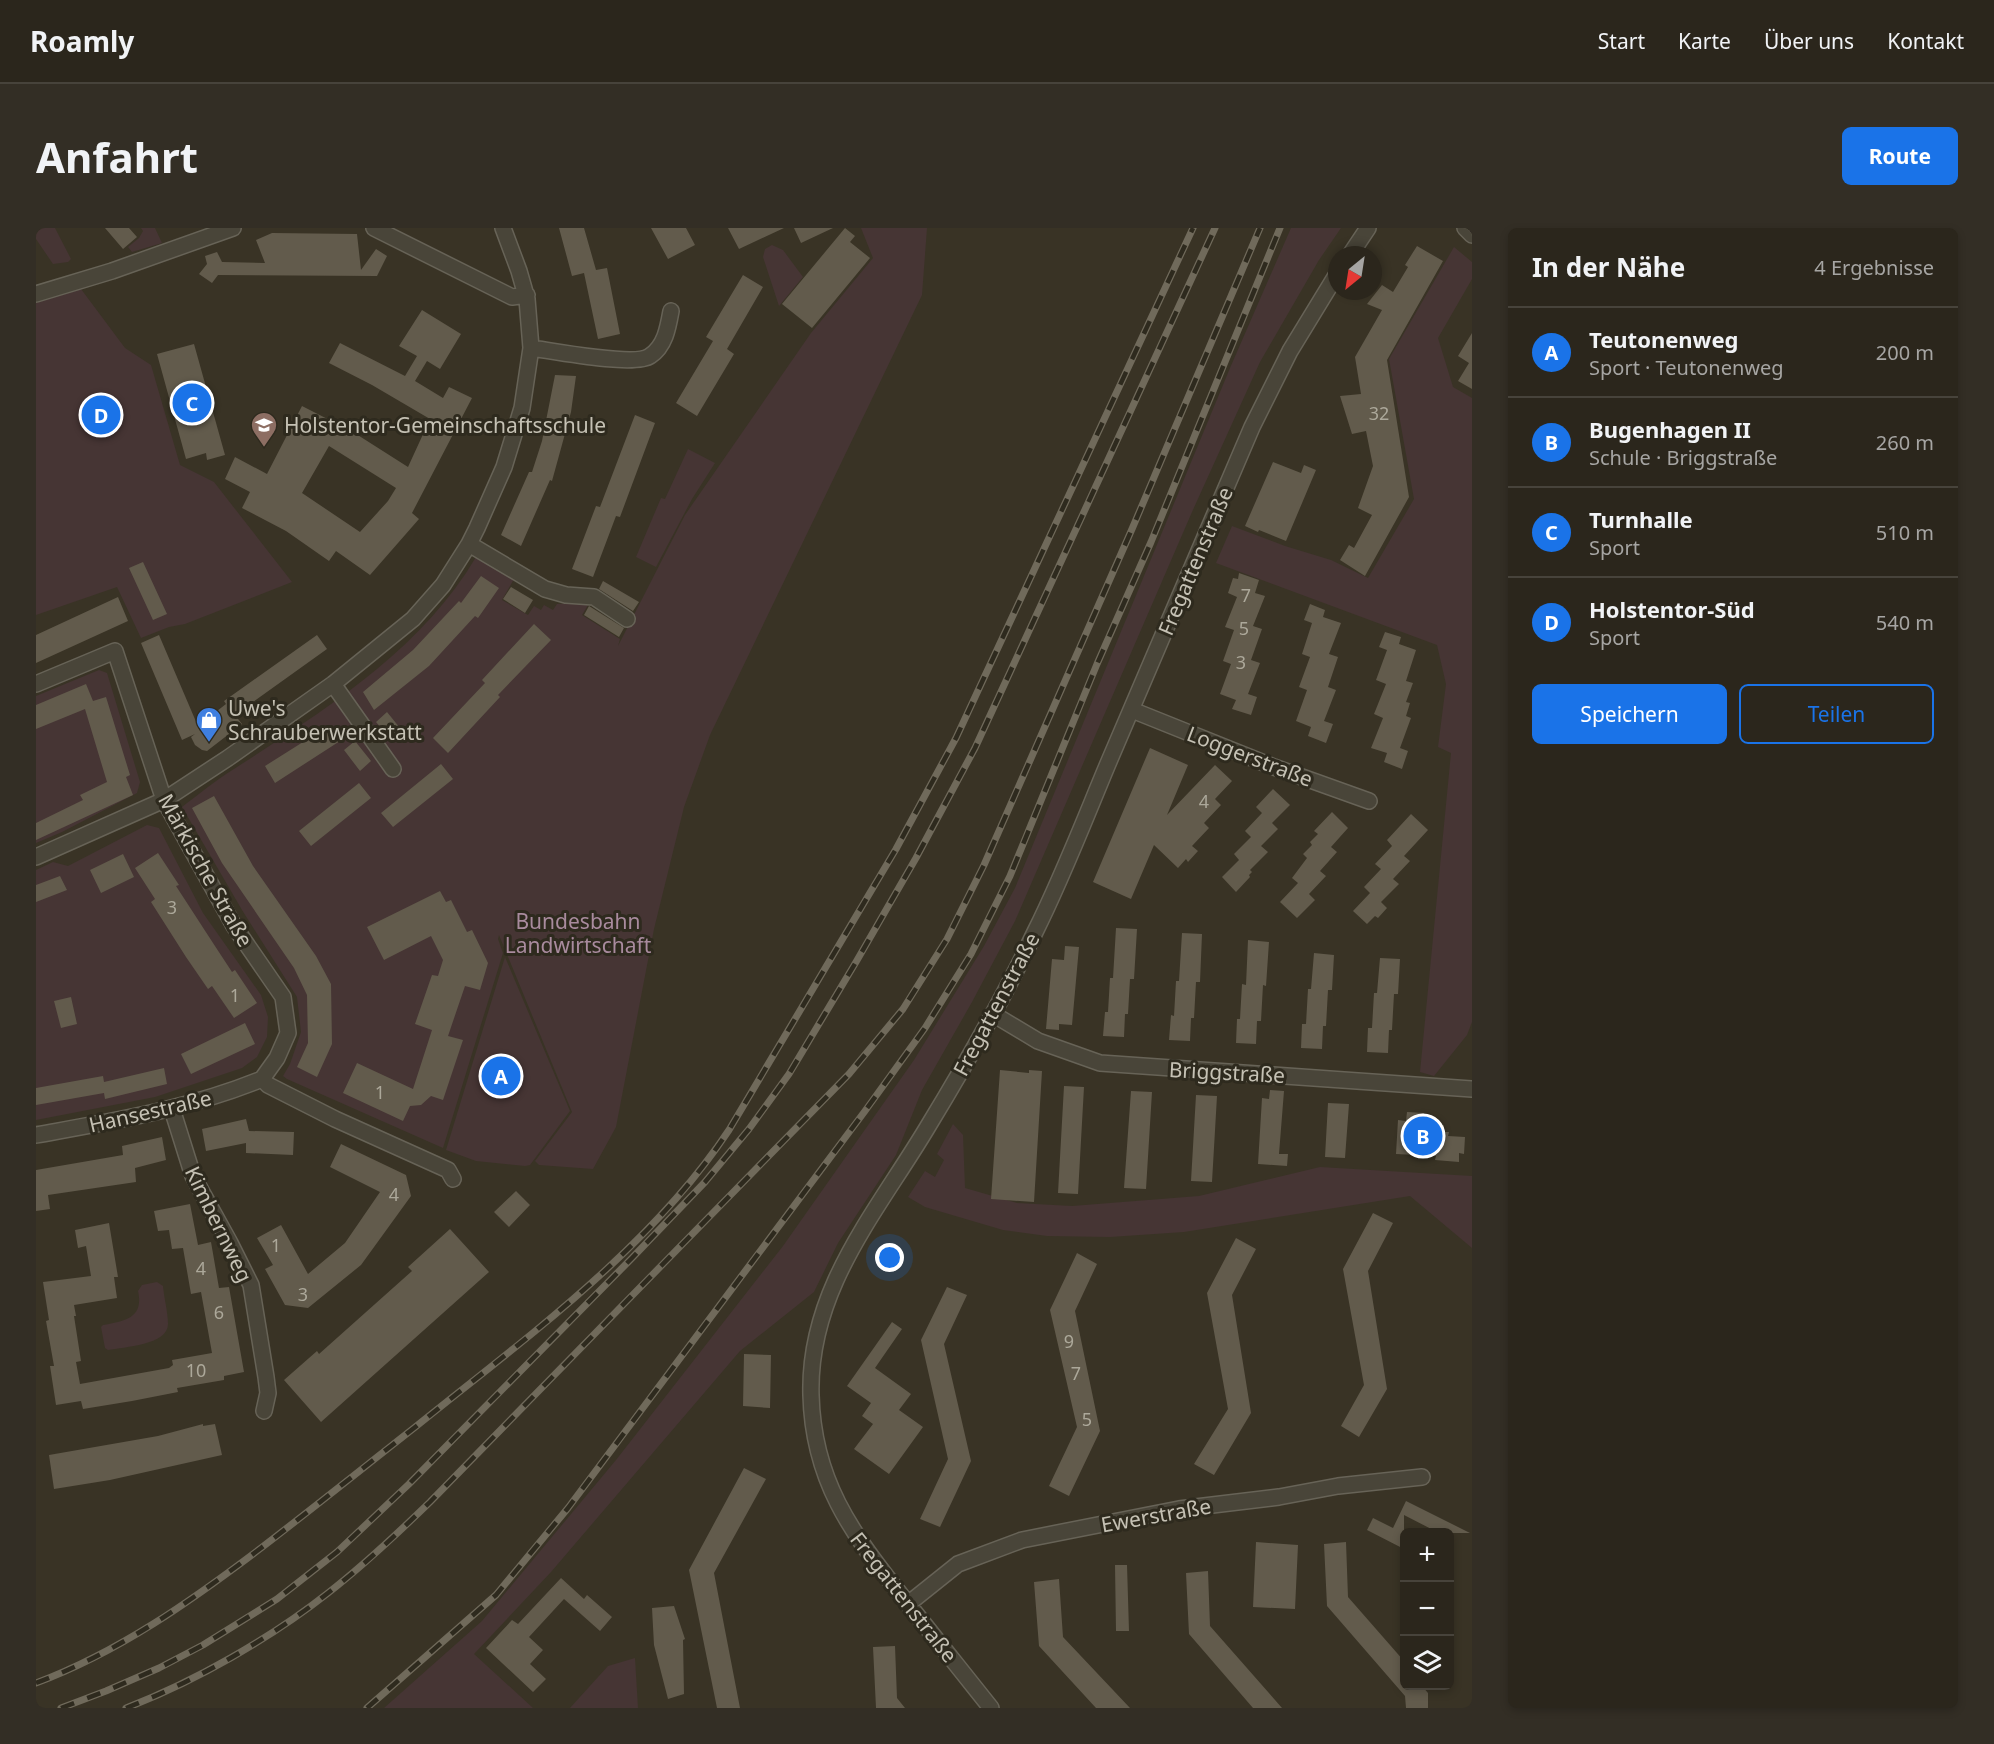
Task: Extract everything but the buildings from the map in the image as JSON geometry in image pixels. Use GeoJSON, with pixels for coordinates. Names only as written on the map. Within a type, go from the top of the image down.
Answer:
{"type":"FeatureCollection","features":[{"type":"Feature","properties":{"kind":"street"},"geometry":{"type":"LineString","coordinates":[[36,294],[112,271],[233,228]]}},
{"type":"Feature","properties":{"kind":"street"},"geometry":{"type":"LineString","coordinates":[[374,228],[513,297],[526,295]]}},
{"type":"Feature","properties":{"kind":"street"},"geometry":{"type":"LineString","coordinates":[[36,858],[164,800],[333,684],[413,619],[443,585],[469,544],[504,467],[522,408],[531,348],[526,295],[503,228]]}},
{"type":"Feature","properties":{"kind":"street"},"geometry":{"type":"LineString","coordinates":[[1356,246],[1368,228]]}},
{"type":"Feature","properties":{"kind":"street"},"geometry":{"type":"LineString","coordinates":[[1465,228],[1472,235]]}},
{"type":"Feature","properties":{"kind":"street","name":"Fregattenstraße"},"geometry":{"type":"LineString","coordinates":[[991,1708],[867,1553],[847,1523],[821,1461],[811,1395],[816,1346],[826,1301],[849,1250],[908,1161],[993,1014],[1036,931],[1252,427],[1290,351],[1328,289]]}},
{"type":"Feature","properties":{"kind":"street"},"geometry":{"type":"LineString","coordinates":[[531,348],[626,360],[649,358],[667,334],[671,311]]}},
{"type":"Feature","properties":{"kind":"street"},"geometry":{"type":"LineString","coordinates":[[469,544],[545,589],[566,595],[594,597],[627,619]]}},
{"type":"Feature","properties":{"kind":"street","name":"Märkische Straße"},"geometry":{"type":"LineString","coordinates":[[36,684],[115,651],[164,800],[234,926],[284,997],[288,1033],[277,1058],[262,1079]]}},
{"type":"Feature","properties":{"kind":"street"},"geometry":{"type":"LineString","coordinates":[[333,684],[393,770]]}},
{"type":"Feature","properties":{"kind":"street","name":"Loggerstraße"},"geometry":{"type":"LineString","coordinates":[[1132,710],[1274,767],[1369,801]]}},
{"type":"Feature","properties":{"kind":"street","name":"Briggstraße"},"geometry":{"type":"LineString","coordinates":[[993,1014],[1038,1041],[1100,1063],[1472,1089]]}},
{"type":"Feature","properties":{"kind":"street"},"geometry":{"type":"LineString","coordinates":[[262,1079],[274,1088],[335,1119],[448,1170],[453,1179]]}},
{"type":"Feature","properties":{"kind":"street","name":"Hansestraße"},"geometry":{"type":"LineString","coordinates":[[36,1135],[172,1109],[262,1079]]}},
{"type":"Feature","properties":{"kind":"street","name":"Kimbernweg"},"geometry":{"type":"LineString","coordinates":[[172,1109],[193,1176],[251,1285],[268,1393],[264,1411]]}},
{"type":"Feature","properties":{"kind":"street","name":"Ewerstraße"},"geometry":{"type":"LineString","coordinates":[[908,1604],[958,1564],[1022,1540],[1179,1509],[1279,1497],[1338,1486],[1422,1477]]}},
{"type":"Feature","properties":{"kind":"green space"},"geometry":{"type":"Polygon","coordinates":[[[36,228],[55,228],[71,259],[68,262],[53,264],[36,239],[36,228]]]}},
{"type":"Feature","properties":{"kind":"green space"},"geometry":{"type":"Polygon","coordinates":[[[141,228],[155,228],[162,243],[132,252],[128,247],[139,238],[143,231],[141,228]]]}},
{"type":"Feature","properties":{"kind":"green space","name":"Bundesbahn Landwirtschaft"},"geometry":{"type":"Polygon","coordinates":[[[861,228],[927,228],[922,295],[710,735],[684,807],[654,929],[616,1127],[593,1169],[539,1165],[535,1161],[572,1112],[499,935],[498,939],[503,953],[443,1148],[287,1079],[283,1076],[290,1064],[301,1032],[297,997],[242,910],[182,807],[368,677],[427,622],[453,591],[476,557],[514,579],[502,600],[528,615],[534,606],[541,610],[544,605],[553,610],[557,604],[584,602],[588,605],[582,615],[620,639],[618,646],[685,515],[811,333],[873,258],[861,228]]]}},
{"type":"Feature","properties":{"kind":"green space"},"geometry":{"type":"Polygon","coordinates":[[[1291,228],[1341,228],[1319,260],[1260,362],[1192,512],[1015,921],[922,1090],[896,1155],[838,1243],[814,1292],[740,1351],[551,1572],[474,1654],[533,1708],[384,1708],[482,1621],[616,1460],[783,1246],[914,1060],[984,946],[1015,888],[1230,368],[1291,228]]]}},
{"type":"Feature","properties":{"kind":"green space"},"geometry":{"type":"Polygon","coordinates":[[[772,245],[783,250],[803,277],[779,306],[763,257],[765,249],[772,245]]]}},
{"type":"Feature","properties":{"kind":"green space"},"geometry":{"type":"Polygon","coordinates":[[[1454,247],[1472,262],[1472,279],[1438,338],[1453,387],[1472,398],[1472,1022],[1467,1035],[1434,1076],[1420,1072],[1451,753],[1438,747],[1446,684],[1437,645],[1216,563],[1232,526],[1331,560],[1368,578],[1414,499],[1389,359],[1454,247]]]}},
{"type":"Feature","properties":{"kind":"green space"},"geometry":{"type":"Polygon","coordinates":[[[81,289],[125,348],[151,365],[180,465],[214,482],[292,582],[185,624],[169,627],[141,638],[117,587],[36,615],[36,303],[81,289]]]}},
{"type":"Feature","properties":{"kind":"green space"},"geometry":{"type":"Polygon","coordinates":[[[688,449],[715,463],[692,499],[656,567],[636,557],[661,498],[665,499],[688,449]]]}},
{"type":"Feature","properties":{"kind":"green space"},"geometry":{"type":"Polygon","coordinates":[[[99,670],[107,673],[140,782],[137,793],[36,843],[36,696],[99,670]]]}},
{"type":"Feature","properties":{"kind":"green space"},"geometry":{"type":"Polygon","coordinates":[[[147,825],[159,828],[203,913],[261,995],[268,1017],[267,1037],[257,1057],[242,1068],[155,1097],[36,1120],[36,870],[53,862],[68,866],[147,825]]]}},
{"type":"Feature","properties":{"kind":"green space"},"geometry":{"type":"Polygon","coordinates":[[[505,957],[570,1111],[530,1165],[525,1166],[476,1161],[446,1150],[505,957]]]}},
{"type":"Feature","properties":{"kind":"green space"},"geometry":{"type":"Polygon","coordinates":[[[953,1124],[963,1135],[965,1188],[1017,1203],[1072,1206],[1199,1196],[1320,1167],[1472,1176],[1472,1248],[1410,1196],[1184,1232],[1110,1237],[1047,1236],[1003,1230],[925,1207],[908,1197],[925,1171],[935,1177],[944,1160],[937,1154],[953,1124]]]}},
{"type":"Feature","properties":{"kind":"green space"},"geometry":{"type":"Polygon","coordinates":[[[157,1282],[163,1286],[168,1319],[166,1331],[153,1341],[144,1344],[108,1350],[105,1348],[101,1327],[131,1317],[138,1307],[138,1291],[142,1285],[157,1282]]]}},
{"type":"Feature","properties":{"kind":"green space"},"geometry":{"type":"Polygon","coordinates":[[[635,1658],[638,1708],[570,1708],[608,1666],[635,1658]]]}},
{"type":"Feature","properties":{"kind":"railway"},"geometry":{"type":"LineString","coordinates":[[36,1683],[96,1656],[153,1624],[208,1587],[280,1533],[583,1291],[662,1214],[697,1173],[729,1130],[896,849],[956,738],[1193,228]]}},
{"type":"Feature","properties":{"kind":"railway"},"geometry":{"type":"LineString","coordinates":[[61,1708],[159,1668],[203,1645],[277,1599],[337,1552],[409,1484],[632,1258],[705,1182],[749,1129],[789,1074],[856,962],[916,858],[975,748],[1215,228]]}},
{"type":"Feature","properties":{"kind":"railway"},"geometry":{"type":"LineString","coordinates":[[126,1708],[205,1672],[257,1642],[306,1610],[380,1549],[430,1502],[849,1074],[903,1009],[947,939],[984,865],[1132,529],[1260,228]]}},
{"type":"Feature","properties":{"kind":"railway"},"geometry":{"type":"LineString","coordinates":[[367,1708],[496,1595],[568,1508],[865,1111],[925,1028],[971,954],[1010,876],[1280,228]]}},
{"type":"Feature","properties":{"kind":"place","name":"Turnhalle"},"geometry":{"type":"Point","coordinates":[192,403]}},
{"type":"Feature","properties":{"kind":"place","name":"Holstentor-Süd"},"geometry":{"type":"Point","coordinates":[101,415]}},
{"type":"Feature","properties":{"kind":"place","name":"Holstentor-Gemeinschaftsschule"},"geometry":{"type":"Point","coordinates":[264,448]}},
{"type":"Feature","properties":{"kind":"place","name":"Uwe's Schrauberwerkstatt"},"geometry":{"type":"Point","coordinates":[209,743]}},
{"type":"Feature","properties":{"kind":"place","name":"Teutonenweg"},"geometry":{"type":"Point","coordinates":[501,1076]}},
{"type":"Feature","properties":{"kind":"place","name":"Bugenhagen II"},"geometry":{"type":"Point","coordinates":[1423,1136]}}]}
